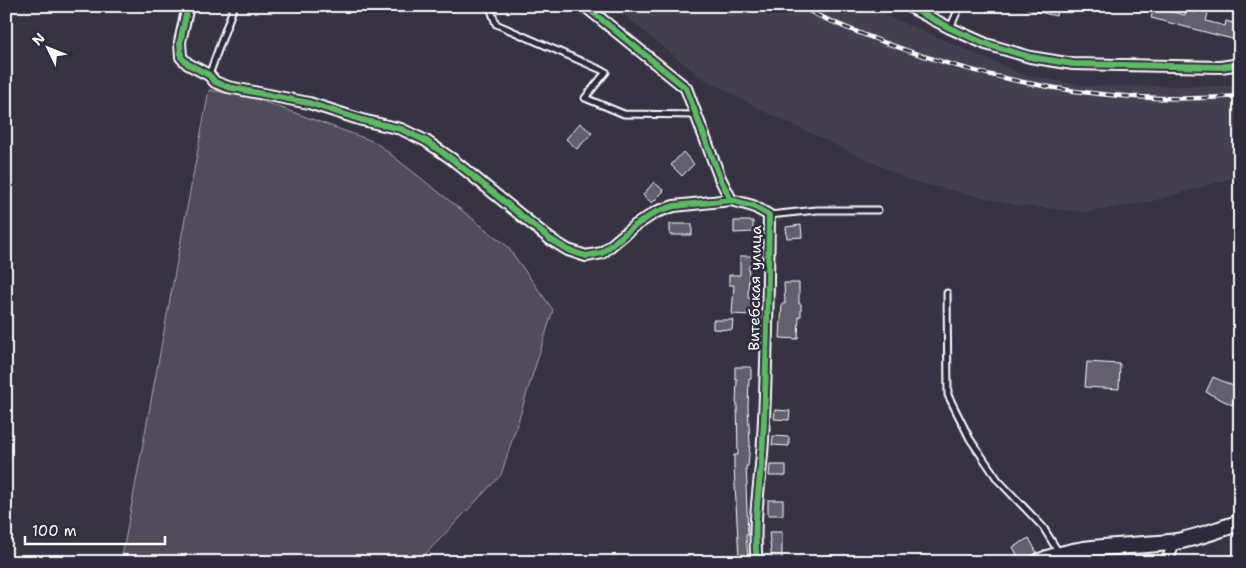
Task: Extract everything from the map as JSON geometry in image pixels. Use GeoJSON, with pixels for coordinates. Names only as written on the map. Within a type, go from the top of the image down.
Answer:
{"type":"FeatureCollection","features":[{"type":"Feature","properties":{"kind":"street"},"geometry":{"type":"LineString","coordinates":[[188,6],[180,42],[181,57],[188,64],[209,75],[214,82],[228,87],[309,103],[362,120],[401,129],[426,141],[452,159],[550,239],[568,250],[586,256],[602,253],[633,227],[656,212],[674,206],[731,200],[720,178],[686,88],[585,6]]}},
{"type":"Feature","properties":{"kind":"street"},"geometry":{"type":"LineString","coordinates":[[908,6],[986,44],[1030,57],[1073,64],[1221,67],[1240,64]]}},
{"type":"Feature","properties":{"kind":"street","name":"Витебская улица"},"geometry":{"type":"LineString","coordinates":[[731,200],[753,206],[769,216],[768,327],[763,443],[758,498],[757,562]]}},
{"type":"Feature","properties":{"kind":"street"},"geometry":{"type":"LineString","coordinates":[[1039,562],[1059,553],[1097,547],[1174,542],[1240,523]]}},
{"type":"Feature","properties":{"kind":"street"},"geometry":{"type":"LineString","coordinates":[[1167,562],[1174,542]]}},
{"type":"Feature","properties":{"kind":"lane"},"geometry":{"type":"LineString","coordinates":[[209,75],[234,6]]}},
{"type":"Feature","properties":{"kind":"lane"},"geometry":{"type":"LineString","coordinates":[[495,6],[491,10],[496,24],[606,72],[586,98],[624,114],[697,115]]}},
{"type":"Feature","properties":{"kind":"lane"},"geometry":{"type":"LineString","coordinates":[[950,28],[960,6]]}},
{"type":"Feature","properties":{"kind":"lane"},"geometry":{"type":"LineString","coordinates":[[769,216],[817,210],[878,210]]}},
{"type":"Feature","properties":{"kind":"lane"},"geometry":{"type":"LineString","coordinates":[[946,293],[948,395],[970,439],[998,480],[1042,527],[1059,553]]}},
{"type":"Feature","properties":{"kind":"shaded area"},"geometry":{"type":"Polygon","coordinates":[[[613,6],[864,6],[1022,74],[1085,86],[1240,86],[1240,176],[1149,202],[1086,212],[1015,205],[912,181],[768,113],[699,76],[613,6]]]}},
{"type":"Feature","properties":{"kind":"shaded area"},"geometry":{"type":"Polygon","coordinates":[[[209,90],[251,97],[375,142],[507,246],[553,310],[501,475],[418,562],[121,562],[209,90]]]}},
{"type":"Feature","properties":{"kind":"building"},"geometry":{"type":"Polygon","coordinates":[[[1028,6],[1059,6],[1056,16],[1027,9],[1028,6]]]}},
{"type":"Feature","properties":{"kind":"building"},"geometry":{"type":"Polygon","coordinates":[[[1154,7],[1185,15],[1186,11],[1196,13],[1197,10],[1208,13],[1206,21],[1225,26],[1226,21],[1240,25],[1240,41],[1151,18],[1154,7]]]}},
{"type":"Feature","properties":{"kind":"building"},"geometry":{"type":"Polygon","coordinates":[[[580,123],[592,133],[577,149],[566,139],[580,123]]]}},
{"type":"Feature","properties":{"kind":"building"},"geometry":{"type":"Polygon","coordinates":[[[683,152],[694,164],[682,176],[671,165],[683,152]]]}},
{"type":"Feature","properties":{"kind":"building"},"geometry":{"type":"Polygon","coordinates":[[[654,182],[664,191],[652,203],[643,195],[654,182]]]}},
{"type":"Feature","properties":{"kind":"building"},"geometry":{"type":"Polygon","coordinates":[[[734,221],[753,221],[753,232],[734,233],[734,221]]]}},
{"type":"Feature","properties":{"kind":"building"},"geometry":{"type":"Polygon","coordinates":[[[670,224],[692,224],[692,235],[670,235],[670,224]]]}},
{"type":"Feature","properties":{"kind":"building"},"geometry":{"type":"Polygon","coordinates":[[[801,225],[802,237],[787,238],[786,227],[801,225]]]}},
{"type":"Feature","properties":{"kind":"building"},"geometry":{"type":"Polygon","coordinates":[[[740,256],[754,256],[754,265],[749,266],[748,298],[753,299],[751,315],[732,314],[734,285],[729,285],[729,275],[740,275],[740,256]]]}},
{"type":"Feature","properties":{"kind":"building"},"geometry":{"type":"Polygon","coordinates":[[[784,283],[799,283],[801,316],[799,316],[798,339],[780,338],[782,303],[785,304],[784,283]]]}},
{"type":"Feature","properties":{"kind":"building"},"geometry":{"type":"Polygon","coordinates":[[[713,320],[733,320],[732,330],[713,329],[713,320]]]}},
{"type":"Feature","properties":{"kind":"building"},"geometry":{"type":"Polygon","coordinates":[[[1087,362],[1120,364],[1119,389],[1085,387],[1087,362]]]}},
{"type":"Feature","properties":{"kind":"building"},"geometry":{"type":"Polygon","coordinates":[[[735,367],[751,367],[748,406],[750,444],[748,466],[746,466],[748,535],[746,535],[748,557],[739,558],[734,466],[734,455],[738,455],[737,379],[735,379],[735,367]]]}},
{"type":"Feature","properties":{"kind":"building"},"geometry":{"type":"Polygon","coordinates":[[[1213,377],[1240,389],[1232,405],[1206,392],[1213,377]]]}},
{"type":"Feature","properties":{"kind":"building"},"geometry":{"type":"Polygon","coordinates":[[[775,410],[790,411],[789,420],[774,419],[775,410]]]}},
{"type":"Feature","properties":{"kind":"building"},"geometry":{"type":"Polygon","coordinates":[[[773,436],[789,437],[789,446],[772,445],[773,436]]]}},
{"type":"Feature","properties":{"kind":"building"},"geometry":{"type":"Polygon","coordinates":[[[770,465],[786,465],[786,476],[769,476],[770,465]]]}},
{"type":"Feature","properties":{"kind":"building"},"geometry":{"type":"Polygon","coordinates":[[[768,500],[783,500],[783,515],[768,515],[768,500]]]}},
{"type":"Feature","properties":{"kind":"building"},"geometry":{"type":"Polygon","coordinates":[[[769,532],[782,532],[782,562],[772,562],[769,532]]]}},
{"type":"Feature","properties":{"kind":"building"},"geometry":{"type":"Polygon","coordinates":[[[1029,538],[1037,553],[1021,562],[1013,547],[1029,538]]]}},
{"type":"Feature","properties":{"kind":"railway"},"geometry":{"type":"LineString","coordinates":[[800,6],[830,21],[926,57],[1014,80],[1058,88],[1149,98],[1240,96]]}},
{"type":"Feature","properties":{"kind":"cycle path"},"geometry":{"type":"LineString","coordinates":[[188,6],[180,42],[181,57],[188,64],[209,75],[215,82],[228,87],[309,103],[362,120],[401,129],[426,141],[452,159],[550,239],[568,250],[586,256],[602,253],[633,227],[656,212],[674,206],[731,200]]}},
{"type":"Feature","properties":{"kind":"cycle path"},"geometry":{"type":"LineString","coordinates":[[585,6],[686,88],[720,178],[731,200],[753,206],[769,215],[764,412],[757,501],[757,562]]}},
{"type":"Feature","properties":{"kind":"cycle path"},"geometry":{"type":"LineString","coordinates":[[908,6],[986,44],[1030,57],[1073,64],[1221,67],[1240,64]]}}]}
